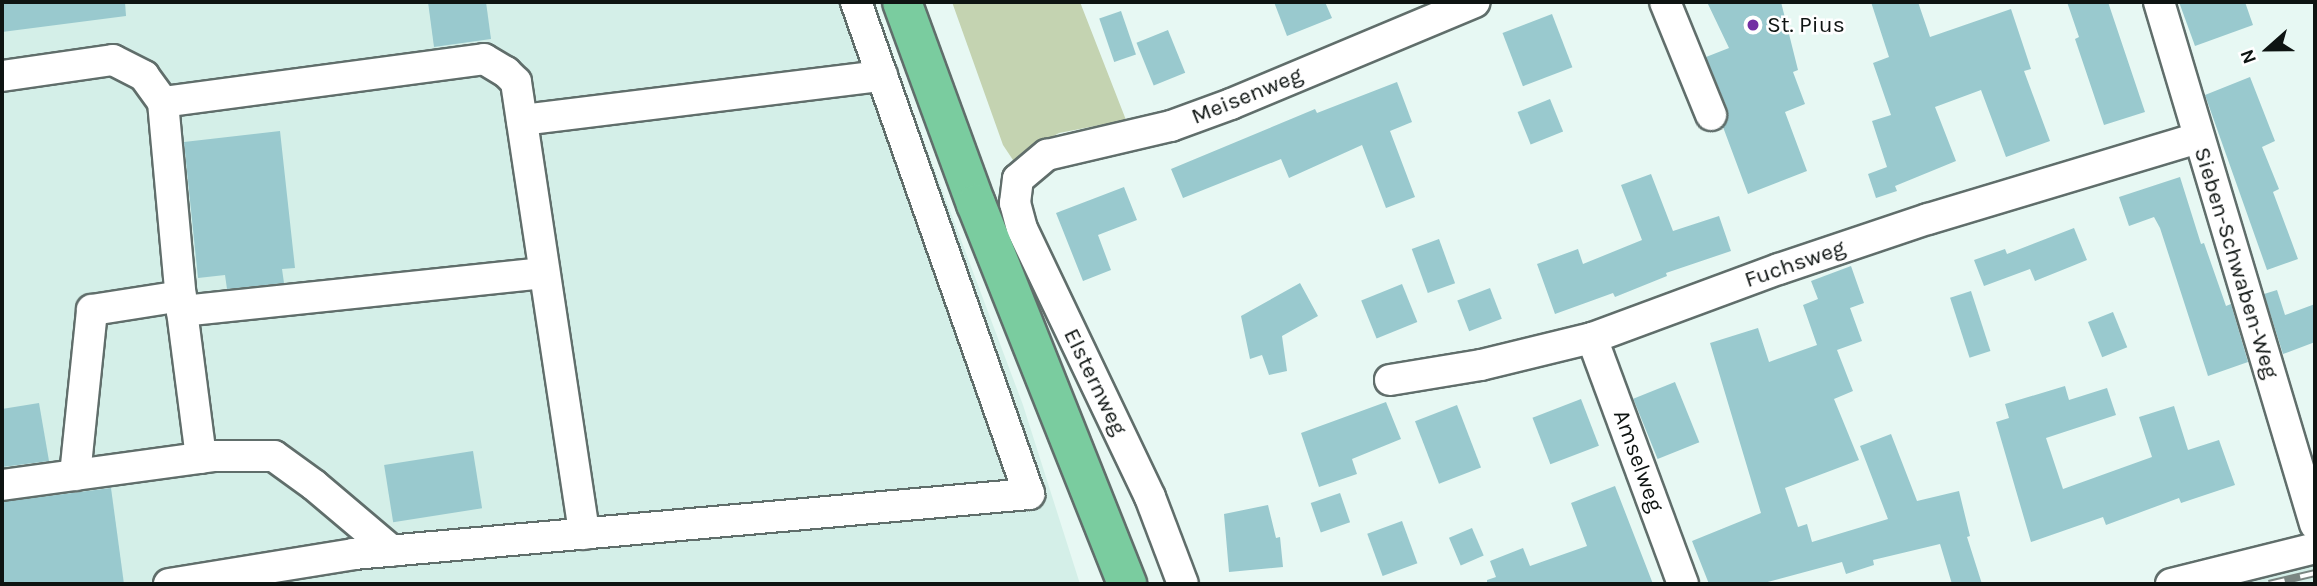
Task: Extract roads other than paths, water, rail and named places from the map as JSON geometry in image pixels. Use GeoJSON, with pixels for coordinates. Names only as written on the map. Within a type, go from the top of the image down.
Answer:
{"type":"FeatureCollection","features":[{"type":"Feature","properties":{"kind":"main road"},"geometry":{"type":"LineString","coordinates":[[902,2],[976,204],[1127,584]]}},
{"type":"Feature","properties":{"kind":"street"},"geometry":{"type":"LineString","coordinates":[[169,584],[354,554],[1029,494],[856,2]]}},
{"type":"Feature","properties":{"kind":"street","name":"Meisenweg"},"geometry":{"type":"LineString","coordinates":[[1018,179],[1047,155],[1171,126],[1231,104],[1475,2]]}},
{"type":"Feature","properties":{"kind":"street"},"geometry":{"type":"LineString","coordinates":[[1665,2],[1711,114]]}},
{"type":"Feature","properties":{"kind":"street","name":"Sieben-Schwaben-Weg"},"geometry":{"type":"LineString","coordinates":[[2159,2],[2315,524]]}},
{"type":"Feature","properties":{"kind":"street"},"geometry":{"type":"LineString","coordinates":[[163,102],[484,59],[506,72],[516,82],[584,534]]}},
{"type":"Feature","properties":{"kind":"street"},"geometry":{"type":"LineString","coordinates":[[2,76],[113,60],[144,76],[163,102],[182,304],[201,458]]}},
{"type":"Feature","properties":{"kind":"street"},"geometry":{"type":"LineString","coordinates":[[522,120],[882,76]]}},
{"type":"Feature","properties":{"kind":"street","name":"Fuchsweg"},"geometry":{"type":"LineString","coordinates":[[1390,380],[1481,365],[1592,338],[1779,269],[1928,219],[2198,138]]}},
{"type":"Feature","properties":{"kind":"street","name":"Elsternweg"},"geometry":{"type":"LineString","coordinates":[[1018,179],[1015,203],[1022,229],[1150,497],[1183,584]]}},
{"type":"Feature","properties":{"kind":"street"},"geometry":{"type":"LineString","coordinates":[[75,475],[92,310],[543,274]]}},
{"type":"Feature","properties":{"kind":"street","name":"Amselweg"},"geometry":{"type":"LineString","coordinates":[[1592,338],[1684,584]]}},
{"type":"Feature","properties":{"kind":"street"},"geometry":{"type":"LineString","coordinates":[[2,485],[201,458],[274,456],[314,485],[392,551]]}},
{"type":"Feature","properties":{"kind":"street"},"geometry":{"type":"LineString","coordinates":[[2171,584],[2315,548]]}},
{"type":"Feature","properties":{"kind":"railway"},"geometry":{"type":"LineString","coordinates":[[2269,584],[2315,573]]}},
{"type":"Feature","properties":{"kind":"place","name":"St. Pius"},"geometry":{"type":"Point","coordinates":[1753,25]}}]}
